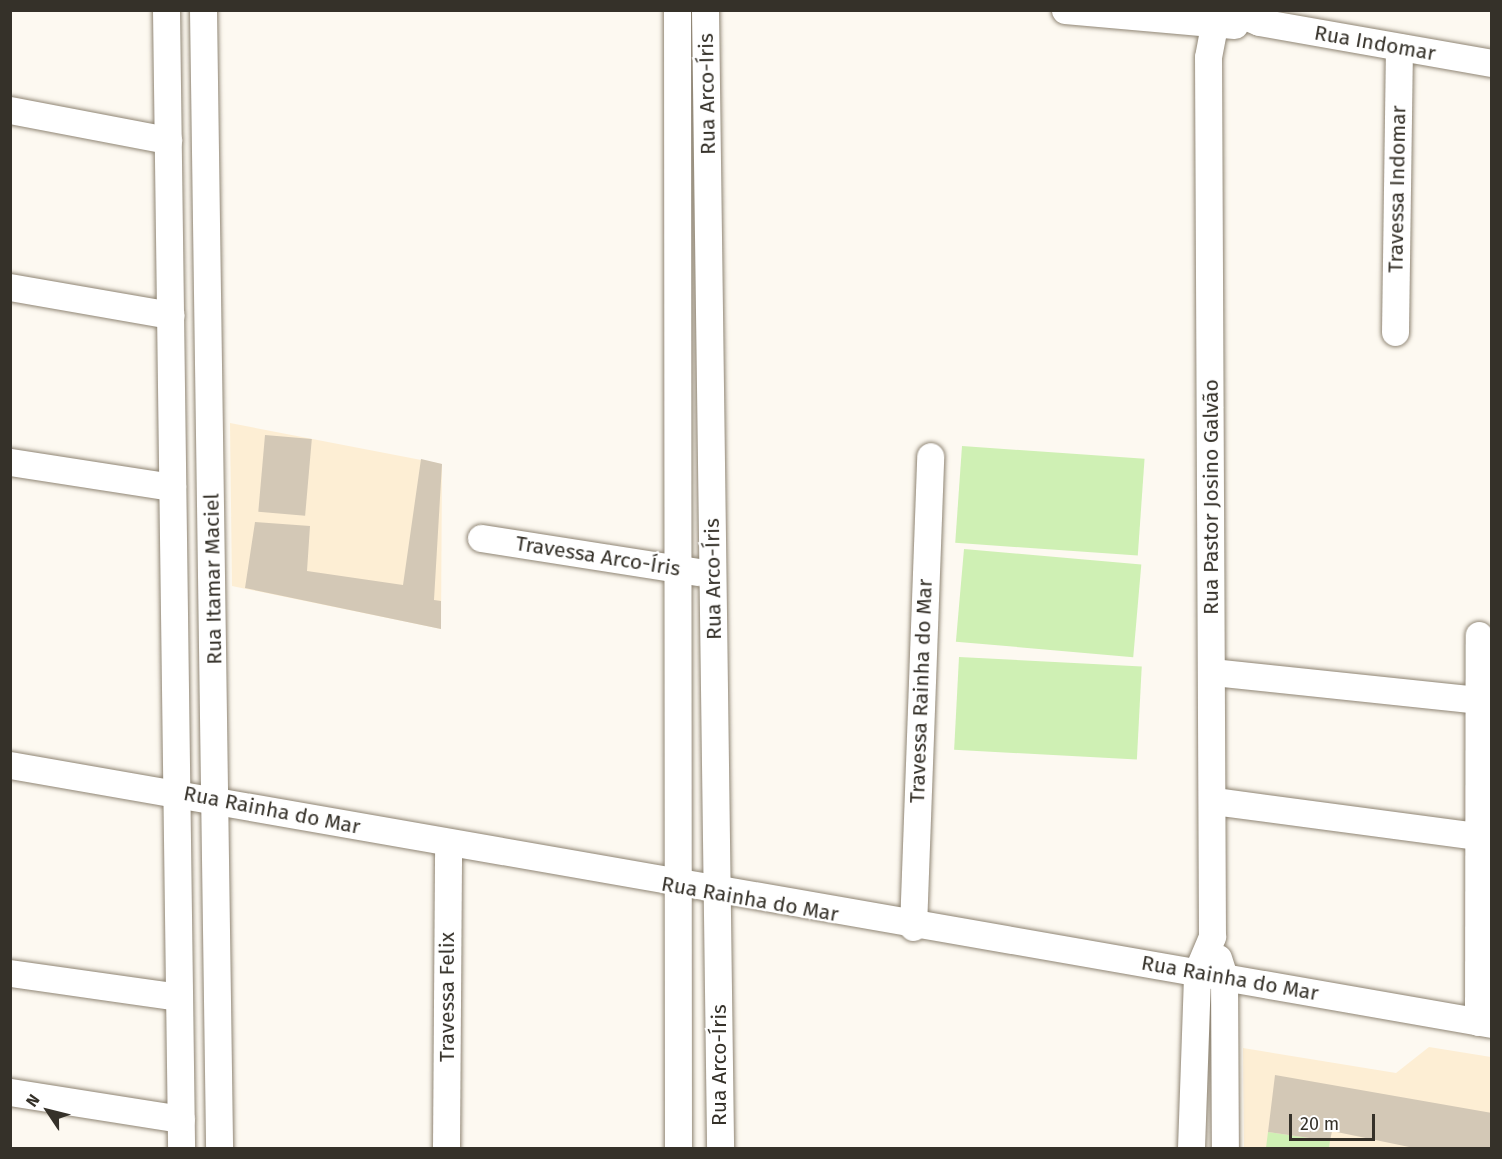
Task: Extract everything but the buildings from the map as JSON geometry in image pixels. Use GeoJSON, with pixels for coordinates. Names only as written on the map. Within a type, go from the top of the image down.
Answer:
{"type":"FeatureCollection","features":[{"type":"Feature","properties":{"kind":"street","name":"Rua Itamar Maciel"},"geometry":{"type":"LineString","coordinates":[[166,10],[181,1149]]}},
{"type":"Feature","properties":{"kind":"street","name":"Rua Itamar Maciel"},"geometry":{"type":"LineString","coordinates":[[203,10],[217,799],[219,1149]]}},
{"type":"Feature","properties":{"kind":"street","name":"Rua Arco-Íris"},"geometry":{"type":"LineString","coordinates":[[676,10],[681,567],[678,1149]]}},
{"type":"Feature","properties":{"kind":"street","name":"Rua Arco-Íris"},"geometry":{"type":"LineString","coordinates":[[705,10],[711,286],[720,1149]]}},
{"type":"Feature","properties":{"kind":"street","name":"Rua Indomar"},"geometry":{"type":"LineString","coordinates":[[1065,10],[1185,17],[1221,16],[1491,63]]}},
{"type":"Feature","properties":{"kind":"street","name":"Rua Pastor Josino Galvão"},"geometry":{"type":"LineString","coordinates":[[1221,16],[1208,57],[1214,801],[1212,936],[1224,976],[1225,1149]]}},
{"type":"Feature","properties":{"kind":"street"},"geometry":{"type":"LineString","coordinates":[[1185,17],[1208,57]]}},
{"type":"Feature","properties":{"kind":"street","name":"Travessa Indomar"},"geometry":{"type":"LineString","coordinates":[[1395,332],[1399,47]]}},
{"type":"Feature","properties":{"kind":"street"},"geometry":{"type":"LineString","coordinates":[[10,110],[168,140]]}},
{"type":"Feature","properties":{"kind":"street"},"geometry":{"type":"LineString","coordinates":[[680,282],[711,286]]}},
{"type":"Feature","properties":{"kind":"street"},"geometry":{"type":"LineString","coordinates":[[10,286],[171,315]]}},
{"type":"Feature","properties":{"kind":"street","name":"Travessa Rainha do Mar"},"geometry":{"type":"LineString","coordinates":[[913,927],[930,456]]}},
{"type":"Feature","properties":{"kind":"street"},"geometry":{"type":"LineString","coordinates":[[10,462],[172,487]]}},
{"type":"Feature","properties":{"kind":"street","name":"Travessa Arco-Íris"},"geometry":{"type":"LineString","coordinates":[[481,538],[681,567],[713,577]]}},
{"type":"Feature","properties":{"kind":"street"},"geometry":{"type":"LineString","coordinates":[[1479,635],[1478,836],[1485,1023]]}},
{"type":"Feature","properties":{"kind":"street"},"geometry":{"type":"LineString","coordinates":[[1213,672],[1479,699]]}},
{"type":"Feature","properties":{"kind":"street","name":"Rua Rainha do Mar"},"geometry":{"type":"LineString","coordinates":[[10,765],[176,791],[448,845],[718,893],[913,927],[1224,976],[1485,1023]]}},
{"type":"Feature","properties":{"kind":"street"},"geometry":{"type":"LineString","coordinates":[[1214,801],[1478,836]]}},
{"type":"Feature","properties":{"kind":"street","name":"Travessa Felix"},"geometry":{"type":"LineString","coordinates":[[446,1149],[448,845]]}},
{"type":"Feature","properties":{"kind":"street","name":"Rua Pastor Josino Galvão"},"geometry":{"type":"LineString","coordinates":[[1191,1149],[1197,972],[1212,936]]}},
{"type":"Feature","properties":{"kind":"street"},"geometry":{"type":"LineString","coordinates":[[10,973],[178,997]]}},
{"type":"Feature","properties":{"kind":"street"},"geometry":{"type":"LineString","coordinates":[[10,1092],[181,1119]]}},
{"type":"Feature","properties":{"kind":"shaded area"},"geometry":{"type":"Polygon","coordinates":[[[230,423],[442,464],[441,629],[232,586],[230,423]]]}},
{"type":"Feature","properties":{"kind":"shaded area"},"geometry":{"type":"Polygon","coordinates":[[[1429,1047],[1491,1057],[1491,1148],[1244,1148],[1243,1048],[1396,1073],[1429,1047]]]}},
{"type":"Feature","properties":{"kind":"green space"},"geometry":{"type":"Polygon","coordinates":[[[962,446],[1145,459],[1138,556],[955,543],[962,446]]]}},
{"type":"Feature","properties":{"kind":"green space"},"geometry":{"type":"Polygon","coordinates":[[[964,549],[1141,565],[1133,657],[956,642],[964,549]]]}},
{"type":"Feature","properties":{"kind":"green space"},"geometry":{"type":"Polygon","coordinates":[[[959,657],[1142,667],[1137,759],[954,750],[959,657]]]}},
{"type":"Feature","properties":{"kind":"green space"},"geometry":{"type":"Polygon","coordinates":[[[1268,1132],[1330,1141],[1329,1148],[1266,1148],[1268,1132]]]}}]}
